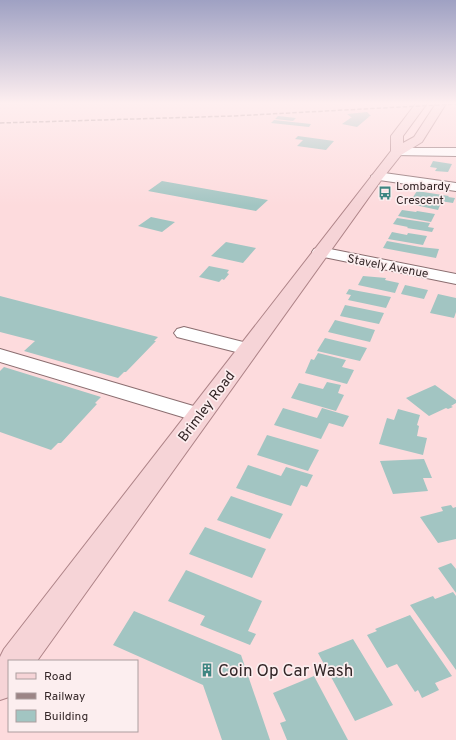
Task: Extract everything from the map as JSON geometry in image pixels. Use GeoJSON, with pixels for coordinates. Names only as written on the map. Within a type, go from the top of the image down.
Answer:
{"type":"FeatureCollection","features":[{"type":"Feature","properties":{"kind":"main road"},"geometry":{"type":"LineString","coordinates":[[397,137],[397,152]]}},
{"type":"Feature","properties":{"kind":"main road","name":"Brimley Road"},"geometry":{"type":"LineString","coordinates":[[17,660],[377,176],[397,152],[420,137]]}},
{"type":"Feature","properties":{"kind":"main road"},"geometry":{"type":"LineString","coordinates":[[0,683],[8,671]]}},
{"type":"Feature","properties":{"kind":"street"},"geometry":{"type":"LineString","coordinates":[[397,152],[452,148]]}},
{"type":"Feature","properties":{"kind":"street"},"geometry":{"type":"LineString","coordinates":[[377,176],[456,187]]}},
{"type":"Feature","properties":{"kind":"street","name":"Stavely Avenue"},"geometry":{"type":"LineString","coordinates":[[320,252],[456,279]]}},
{"type":"Feature","properties":{"kind":"street"},"geometry":{"type":"LineString","coordinates":[[184,333],[248,349]]}},
{"type":"Feature","properties":{"kind":"street"},"geometry":{"type":"LineString","coordinates":[[0,355],[199,415]]}},
{"type":"Feature","properties":{"kind":"building"},"geometry":{"type":"Polygon","coordinates":[[[297,137],[302,137],[334,141],[326,150],[297,146],[303,140],[295,139],[297,137]]]}},
{"type":"Feature","properties":{"kind":"building"},"geometry":{"type":"Polygon","coordinates":[[[433,161],[452,164],[448,172],[435,171],[437,168],[430,167],[433,161]]]}},
{"type":"Feature","properties":{"kind":"building"},"geometry":{"type":"Polygon","coordinates":[[[162,181],[268,200],[256,211],[148,191],[162,181]]]}},
{"type":"Feature","properties":{"kind":"building"},"geometry":{"type":"Polygon","coordinates":[[[417,191],[455,198],[453,203],[413,197],[417,191]]]}},
{"type":"Feature","properties":{"kind":"building"},"geometry":{"type":"Polygon","coordinates":[[[409,198],[441,203],[438,210],[406,203],[409,198]]]}},
{"type":"Feature","properties":{"kind":"building"},"geometry":{"type":"Polygon","coordinates":[[[402,210],[435,214],[431,222],[398,216],[402,210]]]}},
{"type":"Feature","properties":{"kind":"building"},"geometry":{"type":"Polygon","coordinates":[[[151,217],[175,222],[162,232],[138,226],[151,217]]]}},
{"type":"Feature","properties":{"kind":"building"},"geometry":{"type":"Polygon","coordinates":[[[397,218],[430,223],[428,227],[434,228],[432,232],[393,224],[397,218]]]}},
{"type":"Feature","properties":{"kind":"building"},"geometry":{"type":"Polygon","coordinates":[[[392,232],[407,235],[408,233],[427,236],[423,245],[388,239],[392,232]]]}},
{"type":"Feature","properties":{"kind":"building"},"geometry":{"type":"Polygon","coordinates":[[[387,241],[439,249],[436,258],[383,248],[387,241]]]}},
{"type":"Feature","properties":{"kind":"building"},"geometry":{"type":"Polygon","coordinates":[[[226,242],[256,248],[243,263],[211,256],[226,242]]]}},
{"type":"Feature","properties":{"kind":"building"},"geometry":{"type":"Polygon","coordinates":[[[209,266],[229,270],[227,273],[229,274],[224,280],[222,279],[219,282],[199,277],[209,266]]]}},
{"type":"Feature","properties":{"kind":"building"},"geometry":{"type":"Polygon","coordinates":[[[363,276],[386,278],[385,280],[399,283],[395,293],[358,285],[363,276]]]}},
{"type":"Feature","properties":{"kind":"building"},"geometry":{"type":"Polygon","coordinates":[[[405,285],[428,290],[424,299],[401,294],[405,285]]]}},
{"type":"Feature","properties":{"kind":"building"},"geometry":{"type":"Polygon","coordinates":[[[349,289],[391,297],[386,308],[348,300],[351,295],[346,294],[349,289]]]}},
{"type":"Feature","properties":{"kind":"building"},"geometry":{"type":"Polygon","coordinates":[[[438,294],[456,298],[456,312],[454,318],[430,313],[438,294]]]}},
{"type":"Feature","properties":{"kind":"building"},"geometry":{"type":"Polygon","coordinates":[[[0,296],[158,337],[154,341],[156,341],[126,372],[118,378],[24,351],[35,341],[0,332],[0,296]]]}},
{"type":"Feature","properties":{"kind":"building"},"geometry":{"type":"Polygon","coordinates":[[[345,305],[384,313],[379,324],[340,316],[345,305]]]}},
{"type":"Feature","properties":{"kind":"building"},"geometry":{"type":"Polygon","coordinates":[[[335,320],[375,330],[370,342],[328,332],[335,320]]]}},
{"type":"Feature","properties":{"kind":"building"},"geometry":{"type":"Polygon","coordinates":[[[325,338],[367,348],[360,361],[317,351],[325,338]]]}},
{"type":"Feature","properties":{"kind":"building"},"geometry":{"type":"Polygon","coordinates":[[[318,353],[346,360],[342,367],[354,370],[347,384],[305,373],[311,359],[314,360],[318,353]]]}},
{"type":"Feature","properties":{"kind":"building"},"geometry":{"type":"Polygon","coordinates":[[[4,367],[101,397],[95,403],[97,404],[61,443],[58,443],[51,450],[0,432],[0,371],[4,367]]]}},
{"type":"Feature","properties":{"kind":"building"},"geometry":{"type":"Polygon","coordinates":[[[327,382],[341,385],[338,393],[344,395],[336,411],[291,398],[299,383],[323,389],[327,382]]]}},
{"type":"Feature","properties":{"kind":"building"},"geometry":{"type":"Polygon","coordinates":[[[435,385],[456,400],[456,403],[451,406],[453,407],[448,409],[446,408],[429,416],[406,398],[435,385]]]}},
{"type":"Feature","properties":{"kind":"building"},"geometry":{"type":"Polygon","coordinates":[[[283,408],[317,418],[322,408],[349,416],[343,427],[329,423],[321,439],[274,425],[283,408]]]}},
{"type":"Feature","properties":{"kind":"building"},"geometry":{"type":"Polygon","coordinates":[[[398,409],[420,415],[417,425],[419,426],[417,436],[427,438],[423,455],[379,444],[387,418],[394,420],[398,409]]]}},
{"type":"Feature","properties":{"kind":"building"},"geometry":{"type":"Polygon","coordinates":[[[267,435],[319,450],[308,471],[257,455],[267,435]]]}},
{"type":"Feature","properties":{"kind":"building"},"geometry":{"type":"Polygon","coordinates":[[[424,459],[432,478],[423,478],[428,491],[393,494],[380,461],[424,459]]]}},
{"type":"Feature","properties":{"kind":"building"},"geometry":{"type":"Polygon","coordinates":[[[248,465],[281,476],[286,467],[313,475],[307,487],[301,485],[291,506],[236,488],[248,465]]]}},
{"type":"Feature","properties":{"kind":"building"},"geometry":{"type":"Polygon","coordinates":[[[231,496],[283,514],[270,539],[217,520],[231,496]]]}},
{"type":"Feature","properties":{"kind":"building"},"geometry":{"type":"Polygon","coordinates":[[[451,505],[453,508],[456,507],[456,539],[438,543],[420,517],[443,511],[441,507],[451,505]]]}},
{"type":"Feature","properties":{"kind":"building"},"geometry":{"type":"Polygon","coordinates":[[[205,527],[266,549],[252,578],[189,554],[205,527]]]}},
{"type":"Feature","properties":{"kind":"building"},"geometry":{"type":"Polygon","coordinates":[[[451,563],[456,569],[456,593],[438,568],[451,563]]]}},
{"type":"Feature","properties":{"kind":"building"},"geometry":{"type":"Polygon","coordinates":[[[186,570],[262,601],[248,631],[256,634],[250,645],[200,625],[205,616],[168,601],[186,570]]]}},
{"type":"Feature","properties":{"kind":"building"},"geometry":{"type":"Polygon","coordinates":[[[453,592],[456,596],[456,670],[410,605],[433,596],[435,599],[453,592]]]}},
{"type":"Feature","properties":{"kind":"building","name":"Coin Op Car Wash"},"geometry":{"type":"Polygon","coordinates":[[[134,611],[241,655],[270,740],[222,740],[203,685],[113,645],[134,611]]]}},
{"type":"Feature","properties":{"kind":"building"},"geometry":{"type":"Polygon","coordinates":[[[410,615],[452,676],[435,683],[439,690],[422,698],[418,690],[415,692],[397,664],[387,668],[367,635],[377,631],[375,629],[410,615]]]}},
{"type":"Feature","properties":{"kind":"building"},"geometry":{"type":"Polygon","coordinates":[[[353,639],[393,705],[355,721],[318,653],[353,639]]]}},
{"type":"Feature","properties":{"kind":"building"},"geometry":{"type":"Polygon","coordinates":[[[314,676],[348,740],[287,740],[280,723],[286,721],[273,693],[314,676]]]}},
{"type":"Feature","properties":{"kind":"place","name":"Lombardy Crescent"},"geometry":{"type":"Point","coordinates":[385,193]}},
{"type":"Feature","properties":{"kind":"place","name":"Coin Op Car Wash"},"geometry":{"type":"Point","coordinates":[207,670]}}]}
